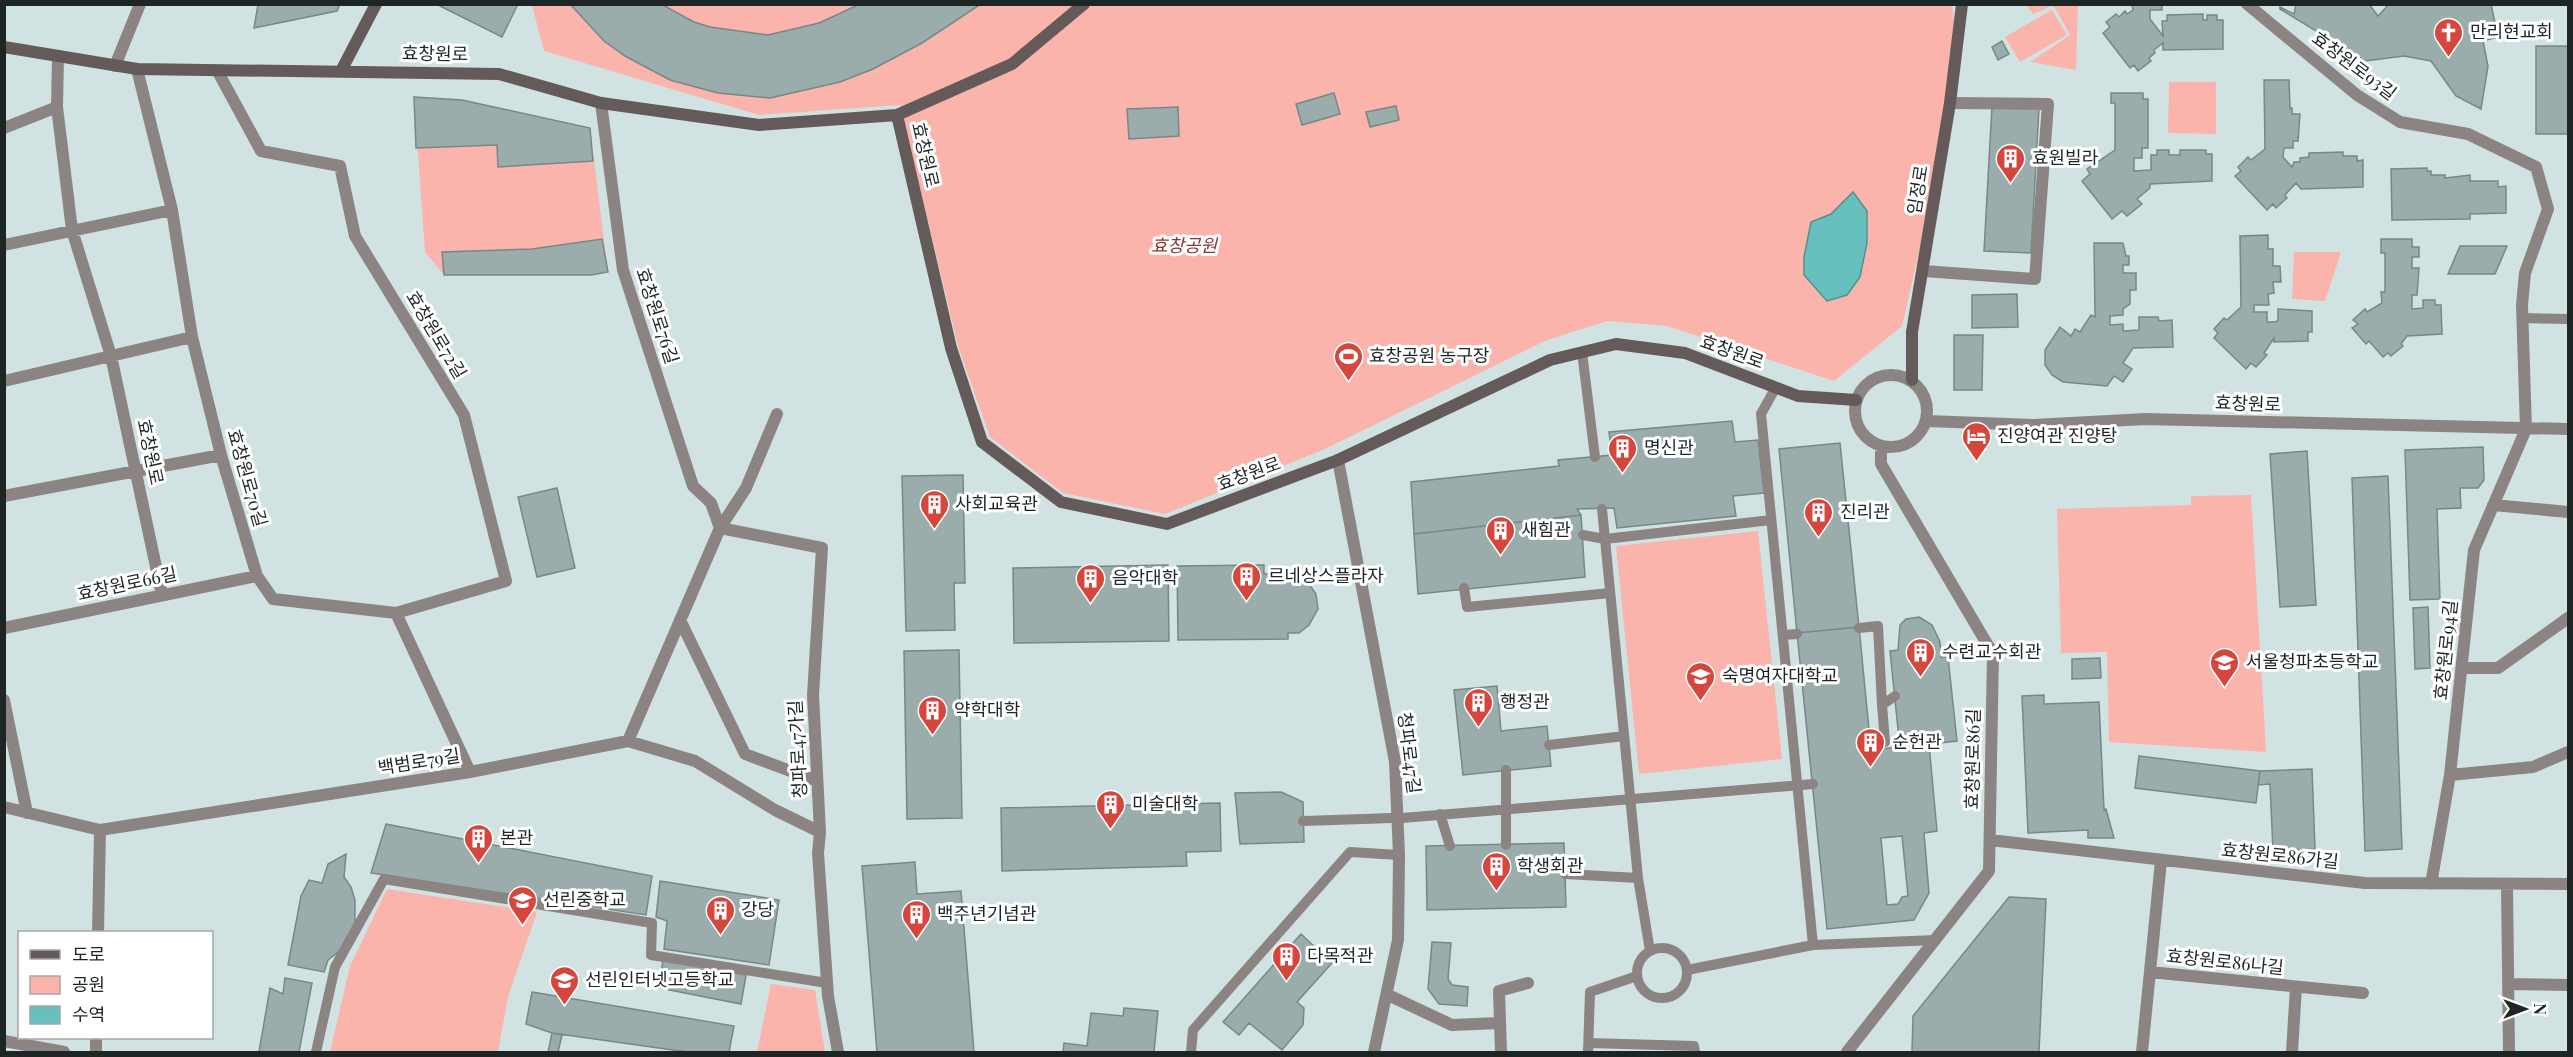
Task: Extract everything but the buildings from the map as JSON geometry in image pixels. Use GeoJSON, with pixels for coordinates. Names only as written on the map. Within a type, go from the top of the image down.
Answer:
{"type":"FeatureCollection","features":[{"type":"Feature","properties":{"kind":"street"},"geometry":{"type":"LineString","coordinates":[[115,66],[140,4]]}},
{"type":"Feature","properties":{"kind":"street"},"geometry":{"type":"LineString","coordinates":[[341,71],[376,4]]}},
{"type":"Feature","properties":{"kind":"street","name":"효창원로"},"geometry":{"type":"LineString","coordinates":[[4,46],[137,69],[218,72],[341,71],[499,74],[601,103],[759,125],[897,115],[1012,64],[1084,4]]}},
{"type":"Feature","properties":{"kind":"street","name":"임정로"},"geometry":{"type":"LineString","coordinates":[[1912,380],[1912,332],[1950,103],[1962,4]]}},
{"type":"Feature","properties":{"kind":"street","name":"효창원로93길"},"geometry":{"type":"LineString","coordinates":[[2247,4],[2357,95],[2400,122],[2468,134],[2536,167],[2548,209],[2525,273],[2523,318],[2526,429]]}},
{"type":"Feature","properties":{"kind":"street"},"geometry":{"type":"LineString","coordinates":[[4,128],[57,107],[58,56]]}},
{"type":"Feature","properties":{"kind":"street","name":"효창원로70길"},"geometry":{"type":"LineString","coordinates":[[137,69],[172,210],[192,338],[221,455],[257,576],[273,599],[396,613]]}},
{"type":"Feature","properties":{"kind":"street","name":"효창원로72길"},"geometry":{"type":"LineString","coordinates":[[218,72],[261,151],[340,166],[355,236],[464,415],[506,581],[396,613]]}},
{"type":"Feature","properties":{"kind":"street","name":"효창원로76길"},"geometry":{"type":"LineString","coordinates":[[601,103],[623,270],[693,486],[711,503],[720,528]]}},
{"type":"Feature","properties":{"kind":"street"},"geometry":{"type":"LineString","coordinates":[[1923,272],[2035,279],[2048,104],[1950,103]]}},
{"type":"Feature","properties":{"kind":"street","name":"효창원로"},"geometry":{"type":"LineString","coordinates":[[57,107],[72,230],[111,356],[162,595]]}},
{"type":"Feature","properties":{"kind":"street","name":"효창원로"},"geometry":{"type":"LineString","coordinates":[[897,115],[951,348],[982,442],[1061,502],[1167,524],[1338,460],[1550,360],[1616,344],[1685,353],[1798,396],[1856,400]]}},
{"type":"Feature","properties":{"kind":"street"},"geometry":{"type":"LineString","coordinates":[[4,245],[172,210]]}},
{"type":"Feature","properties":{"kind":"street"},"geometry":{"type":"LineString","coordinates":[[4,381],[192,338]]}},
{"type":"Feature","properties":{"kind":"street"},"geometry":{"type":"LineString","coordinates":[[1890,374],[1912,380],[1926,398],[1927,421],[1914,440],[1904,445],[1881,446],[1871,441],[1857,423],[1856,400],[1869,381],[1879,376],[1890,374]]}},
{"type":"Feature","properties":{"kind":"street"},"geometry":{"type":"LineString","coordinates":[[628,741],[720,528],[746,488],[777,414]]}},
{"type":"Feature","properties":{"kind":"street","name":"효창원로"},"geometry":{"type":"LineString","coordinates":[[1927,421],[2034,425],[2145,419],[2568,429]]}},
{"type":"Feature","properties":{"kind":"street","name":"효창원로94길"},"geometry":{"type":"LineString","coordinates":[[2431,884],[2450,775],[2474,550],[2526,429]]}},
{"type":"Feature","properties":{"kind":"street","name":"효창원로86길"},"geometry":{"type":"LineString","coordinates":[[1847,1053],[1989,872],[1993,654],[1881,464],[1881,446]]}},
{"type":"Feature","properties":{"kind":"street"},"geometry":{"type":"LineString","coordinates":[[4,496],[221,455]]}},
{"type":"Feature","properties":{"kind":"street","name":"청파로47길"},"geometry":{"type":"LineString","coordinates":[[1338,460],[1395,762],[1399,855],[1398,940],[1374,1053]]}},
{"type":"Feature","properties":{"kind":"street"},"geometry":{"type":"LineString","coordinates":[[2493,505],[2568,512]]}},
{"type":"Feature","properties":{"kind":"street","name":"청파로47가길"},"geometry":{"type":"LineString","coordinates":[[720,528],[822,548],[813,694],[820,832],[818,853],[827,982],[838,1053]]}},
{"type":"Feature","properties":{"kind":"street","name":"효창원로66길"},"geometry":{"type":"LineString","coordinates":[[4,628],[257,576]]}},
{"type":"Feature","properties":{"kind":"street"},"geometry":{"type":"LineString","coordinates":[[396,613],[470,772]]}},
{"type":"Feature","properties":{"kind":"street"},"geometry":{"type":"LineString","coordinates":[[2462,668],[2498,668],[2568,618]]}},
{"type":"Feature","properties":{"kind":"street"},"geometry":{"type":"LineString","coordinates":[[680,620],[745,754],[817,781]]}},
{"type":"Feature","properties":{"kind":"street"},"geometry":{"type":"LineString","coordinates":[[4,700],[27,813]]}},
{"type":"Feature","properties":{"kind":"street","name":"백범로79길"},"geometry":{"type":"LineString","coordinates":[[4,807],[100,830],[470,772],[628,741],[695,760],[775,810],[820,832]]}},
{"type":"Feature","properties":{"kind":"street"},"geometry":{"type":"LineString","coordinates":[[2450,775],[2533,767],[2568,752]]}},
{"type":"Feature","properties":{"kind":"street"},"geometry":{"type":"LineString","coordinates":[[98,931],[100,830]]}},
{"type":"Feature","properties":{"kind":"street","name":"효창원로86가길"},"geometry":{"type":"LineString","coordinates":[[1990,840],[2365,883],[2568,884]]}},
{"type":"Feature","properties":{"kind":"street","name":"효창원로86나길"},"geometry":{"type":"LineString","coordinates":[[2142,1053],[2161,861]]}},
{"type":"Feature","properties":{"kind":"street"},"geometry":{"type":"LineString","coordinates":[[2507,885],[2509,1053]]}},
{"type":"Feature","properties":{"kind":"street","name":"효창원로86나길"},"geometry":{"type":"LineString","coordinates":[[2150,972],[2363,993]]}},
{"type":"Feature","properties":{"kind":"street"},"geometry":{"type":"LineString","coordinates":[[1501,1053],[1498,991],[1528,982]]}},
{"type":"Feature","properties":{"kind":"street"},"geometry":{"type":"LineString","coordinates":[[2508,984],[2568,985]]}},
{"type":"Feature","properties":{"kind":"street","name":"효창원로86나길"},"geometry":{"type":"LineString","coordinates":[[2292,1053],[2296,987]]}},
{"type":"Feature","properties":{"kind":"street"},"geometry":{"type":"LineString","coordinates":[[1388,995],[1452,1025],[1498,1023]]}},
{"type":"Feature","properties":{"kind":"street"},"geometry":{"type":"LineString","coordinates":[[4,1041],[64,1053]]}},
{"type":"Feature","properties":{"kind":"lane"},"geometry":{"type":"LineString","coordinates":[[2523,318],[2568,319]]}},
{"type":"Feature","properties":{"kind":"lane"},"geometry":{"type":"LineString","coordinates":[[1582,352],[1595,457]]}},
{"type":"Feature","properties":{"kind":"lane"},"geometry":{"type":"LineString","coordinates":[[1776,387],[1761,414],[1813,945]]}},
{"type":"Feature","properties":{"kind":"lane"},"geometry":{"type":"LineString","coordinates":[[1602,508],[1638,878],[1650,951]]}},
{"type":"Feature","properties":{"kind":"lane"},"geometry":{"type":"LineString","coordinates":[[1583,535],[1605,539],[1772,520]]}},
{"type":"Feature","properties":{"kind":"lane"},"geometry":{"type":"LineString","coordinates":[[1464,588],[1467,606],[1611,593]]}},
{"type":"Feature","properties":{"kind":"lane"},"geometry":{"type":"LineString","coordinates":[[1859,628],[1878,626],[1885,742]]}},
{"type":"Feature","properties":{"kind":"lane"},"geometry":{"type":"LineString","coordinates":[[1783,635],[1797,634]]}},
{"type":"Feature","properties":{"kind":"lane"},"geometry":{"type":"LineString","coordinates":[[1882,705],[1895,696]]}},
{"type":"Feature","properties":{"kind":"lane"},"geometry":{"type":"LineString","coordinates":[[1549,745],[1624,736]]}},
{"type":"Feature","properties":{"kind":"lane"},"geometry":{"type":"LineString","coordinates":[[1506,770],[1508,809],[1506,845]]}},
{"type":"Feature","properties":{"kind":"lane"},"geometry":{"type":"LineString","coordinates":[[1303,821],[1397,818],[1813,784]]}},
{"type":"Feature","properties":{"kind":"lane"},"geometry":{"type":"LineString","coordinates":[[1440,814],[1450,846]]}},
{"type":"Feature","properties":{"kind":"lane"},"geometry":{"type":"LineString","coordinates":[[1191,1053],[1193,1030],[1350,852],[1399,855]]}},
{"type":"Feature","properties":{"kind":"lane"},"geometry":{"type":"LineString","coordinates":[[1565,874],[1638,878]]}},
{"type":"Feature","properties":{"kind":"lane"},"geometry":{"type":"LineString","coordinates":[[316,1053],[334,967],[384,879],[652,923],[651,954],[827,982]]}},
{"type":"Feature","properties":{"kind":"lane"},"geometry":{"type":"LineString","coordinates":[[1687,970],[1813,945],[1936,940]]}},
{"type":"Feature","properties":{"kind":"lane"},"geometry":{"type":"LineString","coordinates":[[1664,948],[1677,953],[1687,970],[1687,978],[1679,992],[1665,999],[1650,995],[1643,990],[1637,976],[1640,961],[1650,951],[1664,948]]}},
{"type":"Feature","properties":{"kind":"lane"},"geometry":{"type":"LineString","coordinates":[[1637,976],[1590,992],[1589,1048],[1634,1049],[1694,1046],[1695,1053]]}},
{"type":"Feature","properties":{"kind":"green space","name":"효창공원"},"geometry":{"type":"Polygon","coordinates":[[[1952,4],[1956,40],[1926,221],[1902,326],[1834,381],[1667,326],[1608,321],[1547,340],[1325,449],[1165,514],[1063,493],[990,437],[958,346],[900,105],[759,115],[544,51],[532,5],[1952,4]]]}},
{"type":"Feature","properties":{"kind":"green space"},"geometry":{"type":"Polygon","coordinates":[[[2026,5],[2078,5],[2076,70],[2030,62],[2070,35],[2055,8],[2051,6],[2033,14],[2026,5]]]}},
{"type":"Feature","properties":{"kind":"green space"},"geometry":{"type":"Polygon","coordinates":[[[2052,10],[2067,35],[2020,62],[2005,37],[2052,10]]]}},
{"type":"Feature","properties":{"kind":"green space"},"geometry":{"type":"Polygon","coordinates":[[[2169,82],[2216,82],[2216,134],[2168,133],[2169,82]]]}},
{"type":"Feature","properties":{"kind":"green space"},"geometry":{"type":"Polygon","coordinates":[[[414,97],[462,100],[590,128],[608,272],[591,275],[444,275],[425,252],[414,97]]]}},
{"type":"Feature","properties":{"kind":"green space"},"geometry":{"type":"Polygon","coordinates":[[[2294,252],[2341,252],[2325,301],[2292,299],[2294,252]]]}},
{"type":"Feature","properties":{"kind":"green space"},"geometry":{"type":"Polygon","coordinates":[[[2251,495],[2266,752],[2109,742],[2107,652],[2061,653],[2057,509],[2191,505],[2191,496],[2251,495]]]}},
{"type":"Feature","properties":{"kind":"green space"},"geometry":{"type":"Polygon","coordinates":[[[1758,531],[1782,759],[1639,774],[1616,546],[1758,531]]]}},
{"type":"Feature","properties":{"kind":"green space"},"geometry":{"type":"Polygon","coordinates":[[[387,889],[537,912],[508,997],[498,1052],[330,1052],[350,966],[387,889]]]}},
{"type":"Feature","properties":{"kind":"green space"},"geometry":{"type":"Polygon","coordinates":[[[771,984],[815,990],[825,1052],[757,1052],[771,984]]]}},
{"type":"Feature","properties":{"kind":"water"},"geometry":{"type":"Polygon","coordinates":[[[1853,192],[1867,211],[1867,243],[1860,277],[1847,295],[1827,301],[1804,275],[1804,257],[1811,222],[1831,214],[1853,192]]]}},
{"type":"Feature","properties":{"kind":"place","name":"만리현교회"},"geometry":{"type":"Point","coordinates":[2449,58]}},
{"type":"Feature","properties":{"kind":"place","name":"효원빌라"},"geometry":{"type":"Point","coordinates":[2011,184]}},
{"type":"Feature","properties":{"kind":"place","name":"효창공원 농구장"},"geometry":{"type":"Point","coordinates":[1348,382]}},
{"type":"Feature","properties":{"kind":"place","name":"진양여관 진양탕"},"geometry":{"type":"Point","coordinates":[1976,462]}},
{"type":"Feature","properties":{"kind":"place","name":"명신관"},"geometry":{"type":"Point","coordinates":[1623,474]}},
{"type":"Feature","properties":{"kind":"place","name":"사회교육관"},"geometry":{"type":"Point","coordinates":[934,530]}},
{"type":"Feature","properties":{"kind":"place","name":"진리관"},"geometry":{"type":"Point","coordinates":[1819,538]}},
{"type":"Feature","properties":{"kind":"place","name":"새힘관"},"geometry":{"type":"Point","coordinates":[1500,556]}},
{"type":"Feature","properties":{"kind":"place","name":"르네상스플라자"},"geometry":{"type":"Point","coordinates":[1247,602]}},
{"type":"Feature","properties":{"kind":"place","name":"음악대학"},"geometry":{"type":"Point","coordinates":[1091,604]}},
{"type":"Feature","properties":{"kind":"place","name":"수련교수회관"},"geometry":{"type":"Point","coordinates":[1921,678]}},
{"type":"Feature","properties":{"kind":"place","name":"서울청파초등학교"},"geometry":{"type":"Point","coordinates":[2225,688]}},
{"type":"Feature","properties":{"kind":"place","name":"숙명여자대학교"},"geometry":{"type":"Point","coordinates":[1701,702]}},
{"type":"Feature","properties":{"kind":"place","name":"행정관"},"geometry":{"type":"Point","coordinates":[1479,728]}},
{"type":"Feature","properties":{"kind":"place","name":"약학대학"},"geometry":{"type":"Point","coordinates":[933,736]}},
{"type":"Feature","properties":{"kind":"place","name":"순헌관"},"geometry":{"type":"Point","coordinates":[1871,768]}},
{"type":"Feature","properties":{"kind":"place","name":"미술대학"},"geometry":{"type":"Point","coordinates":[1111,830]}},
{"type":"Feature","properties":{"kind":"place","name":"본관"},"geometry":{"type":"Point","coordinates":[479,864]}},
{"type":"Feature","properties":{"kind":"place","name":"학생회관"},"geometry":{"type":"Point","coordinates":[1496,892]}},
{"type":"Feature","properties":{"kind":"place","name":"선린중학교"},"geometry":{"type":"Point","coordinates":[522,926]}},
{"type":"Feature","properties":{"kind":"place","name":"강당"},"geometry":{"type":"Point","coordinates":[720,936]}},
{"type":"Feature","properties":{"kind":"place","name":"백주년기념관"},"geometry":{"type":"Point","coordinates":[916,940]}},
{"type":"Feature","properties":{"kind":"place","name":"다목적관"},"geometry":{"type":"Point","coordinates":[1286,982]}},
{"type":"Feature","properties":{"kind":"place","name":"선린인터넷고등학교"},"geometry":{"type":"Point","coordinates":[564,1006]}}]}
